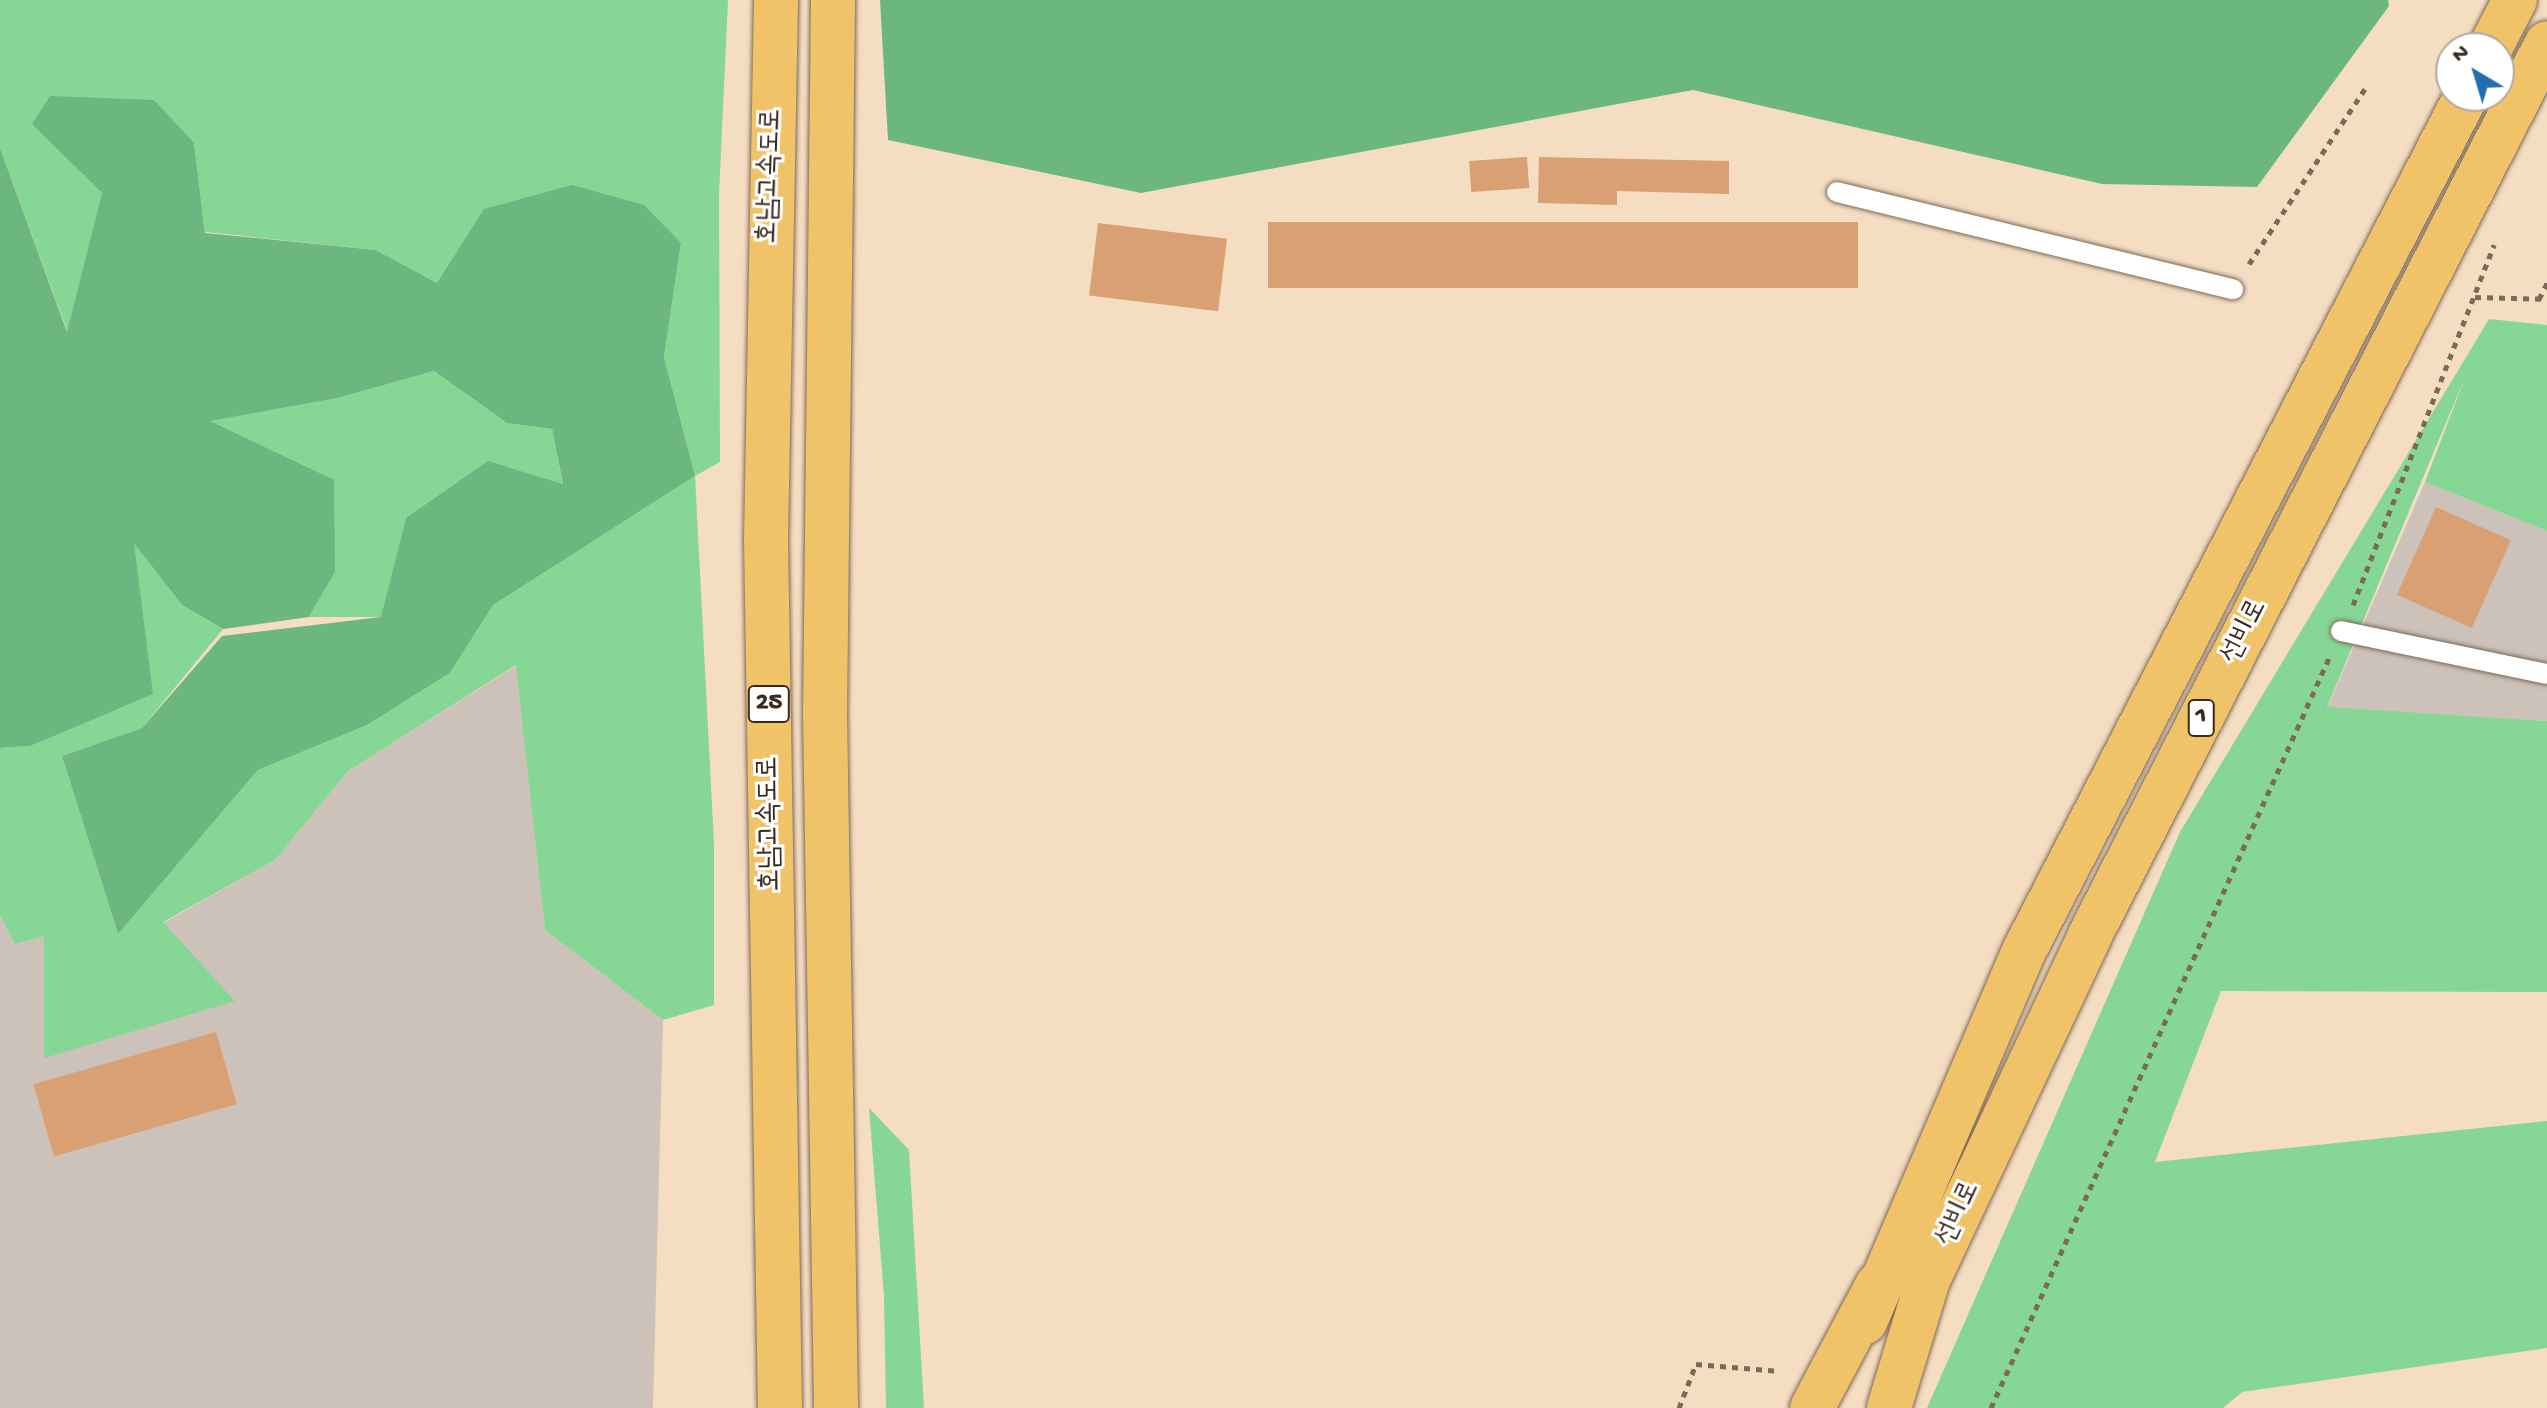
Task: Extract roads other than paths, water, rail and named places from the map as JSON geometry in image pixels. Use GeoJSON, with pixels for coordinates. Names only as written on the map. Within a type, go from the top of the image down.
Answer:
{"type":"FeatureCollection","features":[{"type":"Feature","properties":{"kind":"main road","name":"호남고속도로"},"geometry":{"type":"LineString","coordinates":[[776,0],[766,538],[780,1408]]}},
{"type":"Feature","properties":{"kind":"main road","name":"호남고속도로"},"geometry":{"type":"LineString","coordinates":[[833,0],[825,712],[836,1408]]}},
{"type":"Feature","properties":{"kind":"main road"},"geometry":{"type":"LineString","coordinates":[[2498,32],[2515,0]]}},
{"type":"Feature","properties":{"kind":"main road","name":"선비로"},"geometry":{"type":"LineString","coordinates":[[1889,1408],[1928,1280],[2090,935],[2547,43]]}},
{"type":"Feature","properties":{"kind":"main road","name":"선비로"},"geometry":{"type":"LineString","coordinates":[[1837,1408],[1878,1284],[2023,953],[2458,112]]}},
{"type":"Feature","properties":{"kind":"main road"},"geometry":{"type":"LineString","coordinates":[[1812,1408],[1878,1284]]}},
{"type":"Feature","properties":{"kind":"lane"},"geometry":{"type":"LineString","coordinates":[[1837,192],[2233,289]]}},
{"type":"Feature","properties":{"kind":"lane"},"geometry":{"type":"LineString","coordinates":[[2341,631],[2547,674]]}}]}
